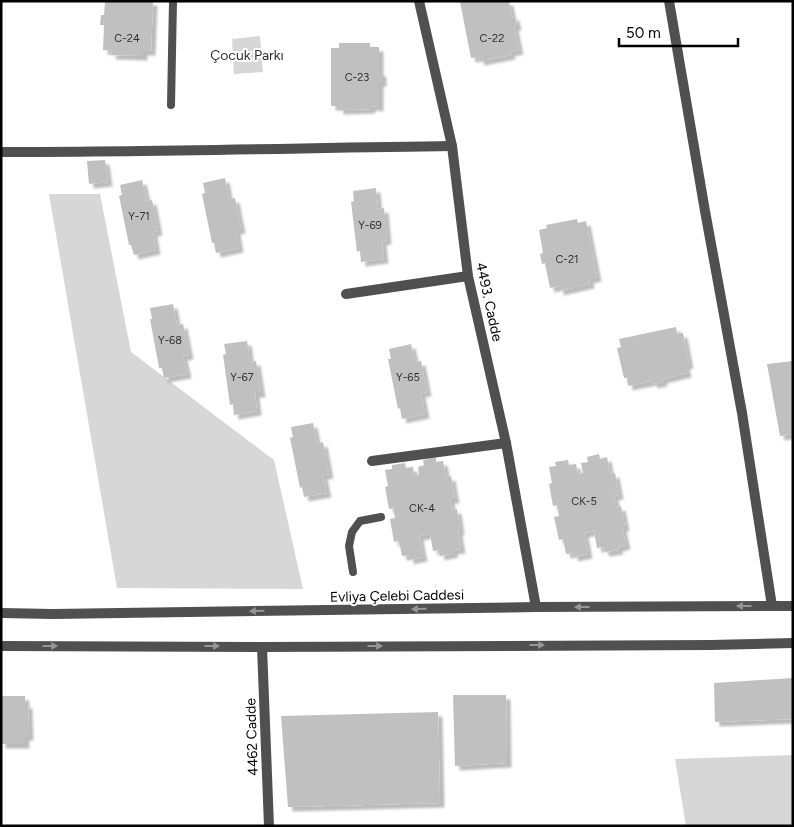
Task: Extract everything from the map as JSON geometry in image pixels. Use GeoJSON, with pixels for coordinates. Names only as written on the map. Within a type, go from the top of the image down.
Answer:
{"type":"FeatureCollection","features":[{"type":"Feature","properties":{"kind":"street","name":"4493. Cadde"},"geometry":{"type":"LineString","coordinates":[[419,1],[452,146],[468,276],[506,443],[536,608]]}},
{"type":"Feature","properties":{"kind":"street"},"geometry":{"type":"LineString","coordinates":[[669,1],[742,414],[772,606]]}},
{"type":"Feature","properties":{"kind":"street"},"geometry":{"type":"LineString","coordinates":[[1,152],[117,152],[452,146]]}},
{"type":"Feature","properties":{"kind":"street"},"geometry":{"type":"LineString","coordinates":[[346,294],[468,276]]}},
{"type":"Feature","properties":{"kind":"street"},"geometry":{"type":"LineString","coordinates":[[372,461],[506,443]]}},
{"type":"Feature","properties":{"kind":"street","name":"Evliya Çelebi Caddesi"},"geometry":{"type":"LineString","coordinates":[[1,613],[793,606]]}},
{"type":"Feature","properties":{"kind":"street"},"geometry":{"type":"LineString","coordinates":[[1,646],[701,645],[793,643]]}},
{"type":"Feature","properties":{"kind":"street","name":"4462 Cadde"},"geometry":{"type":"LineString","coordinates":[[262,646],[269,826]]}},
{"type":"Feature","properties":{"kind":"lane"},"geometry":{"type":"LineString","coordinates":[[171,105],[173,1]]}},
{"type":"Feature","properties":{"kind":"lane"},"geometry":{"type":"LineString","coordinates":[[353,572],[349,546],[352,532],[360,521],[381,517]]}},
{"type":"Feature","properties":{"kind":"green space","name":"Çocuk Parkı"},"geometry":{"type":"Polygon","coordinates":[[[260,36],[263,72],[234,74],[232,39],[260,36]]]}},
{"type":"Feature","properties":{"kind":"green space"},"geometry":{"type":"Polygon","coordinates":[[[49,194],[100,194],[131,352],[274,460],[303,589],[117,588],[49,194]]]}},
{"type":"Feature","properties":{"kind":"green space"},"geometry":{"type":"Polygon","coordinates":[[[793,755],[793,826],[686,826],[675,759],[793,755]]]}},
{"type":"Feature","properties":{"kind":"building"},"geometry":{"type":"Polygon","coordinates":[[[105,1],[153,1],[151,51],[143,51],[143,56],[111,55],[112,51],[103,50],[104,25],[100,25],[101,15],[104,15],[105,1]]]}},
{"type":"Feature","properties":{"kind":"building"},"geometry":{"type":"Polygon","coordinates":[[[509,1],[512,17],[515,16],[517,26],[514,26],[519,50],[510,52],[511,55],[480,61],[479,57],[471,58],[460,2],[509,1]]]}},
{"type":"Feature","properties":{"kind":"building"},"geometry":{"type":"Polygon","coordinates":[[[339,43],[370,43],[370,47],[379,47],[379,72],[382,72],[382,82],[379,82],[379,107],[371,106],[371,109],[339,110],[339,106],[331,106],[331,48],[339,48],[339,43]]]}},
{"type":"Feature","properties":{"kind":"building"},"geometry":{"type":"Polygon","coordinates":[[[105,160],[108,182],[89,184],[87,161],[105,160]]]}},
{"type":"Feature","properties":{"kind":"building"},"geometry":{"type":"Polygon","coordinates":[[[225,178],[229,199],[235,198],[241,229],[236,230],[239,248],[216,253],[214,243],[212,243],[202,194],[205,193],[203,183],[225,178]]]}},
{"type":"Feature","properties":{"kind":"building"},"geometry":{"type":"Polygon","coordinates":[[[142,180],[147,201],[152,200],[158,231],[153,232],[156,250],[134,255],[131,245],[129,245],[119,196],[122,195],[120,185],[142,180]]]}},
{"type":"Feature","properties":{"kind":"building"},"geometry":{"type":"Polygon","coordinates":[[[376,188],[378,209],[384,208],[387,240],[382,241],[384,259],[361,262],[360,251],[357,252],[351,202],[354,201],[353,191],[376,188]]]}},
{"type":"Feature","properties":{"kind":"building"},"geometry":{"type":"Polygon","coordinates":[[[577,219],[578,223],[586,221],[597,277],[589,279],[590,284],[559,291],[559,286],[550,288],[545,263],[542,264],[540,254],[543,253],[539,230],[547,228],[546,225],[577,219]]]}},
{"type":"Feature","properties":{"kind":"building"},"geometry":{"type":"Polygon","coordinates":[[[173,304],[177,325],[183,324],[189,355],[183,356],[187,374],[164,378],[162,368],[159,368],[150,319],[152,319],[150,308],[173,304]]]}},
{"type":"Feature","properties":{"kind":"building"},"geometry":{"type":"Polygon","coordinates":[[[676,327],[677,334],[683,333],[689,364],[685,365],[687,373],[662,379],[663,382],[653,384],[652,381],[628,386],[627,378],[624,378],[617,348],[621,347],[619,339],[676,327]]]}},
{"type":"Feature","properties":{"kind":"building"},"geometry":{"type":"Polygon","coordinates":[[[247,341],[250,362],[256,361],[261,393],[255,393],[257,411],[234,415],[233,404],[230,405],[223,355],[226,354],[224,344],[247,341]]]}},
{"type":"Feature","properties":{"kind":"building"},"geometry":{"type":"Polygon","coordinates":[[[411,344],[415,362],[421,361],[427,392],[421,393],[425,414],[402,419],[400,408],[398,409],[388,359],[391,359],[389,349],[411,344]]]}},
{"type":"Feature","properties":{"kind":"building"},"geometry":{"type":"Polygon","coordinates":[[[793,361],[793,434],[780,436],[767,364],[793,361]]]}},
{"type":"Feature","properties":{"kind":"building"},"geometry":{"type":"Polygon","coordinates":[[[313,423],[317,444],[323,442],[329,474],[323,475],[327,493],[304,497],[302,487],[300,488],[290,438],[293,437],[291,427],[313,423]]]}},
{"type":"Feature","properties":{"kind":"building"},"geometry":{"type":"Polygon","coordinates":[[[599,454],[600,459],[607,457],[610,474],[615,473],[619,495],[614,496],[616,507],[621,506],[625,527],[622,527],[626,545],[618,547],[619,550],[605,552],[603,547],[597,548],[594,531],[584,533],[588,554],[574,557],[573,553],[566,554],[563,539],[559,540],[554,517],[559,516],[557,505],[553,506],[549,484],[552,483],[549,467],[556,466],[555,462],[568,460],[569,465],[576,464],[578,474],[583,473],[581,463],[588,462],[587,457],[599,454]]]}},
{"type":"Feature","properties":{"kind":"building"},"geometry":{"type":"Polygon","coordinates":[[[436,457],[436,462],[443,461],[446,477],[451,476],[455,499],[450,499],[452,510],[457,509],[461,549],[453,550],[454,553],[440,556],[439,550],[433,551],[430,534],[419,536],[423,557],[409,560],[409,555],[402,556],[399,541],[394,542],[390,519],[395,518],[393,508],[389,509],[385,487],[388,486],[385,470],[392,469],[392,465],[405,463],[406,468],[413,467],[414,476],[419,475],[418,467],[424,465],[423,460],[436,457]]]}},
{"type":"Feature","properties":{"kind":"building"},"geometry":{"type":"Polygon","coordinates":[[[793,678],[793,719],[715,722],[714,683],[793,678]]]}},
{"type":"Feature","properties":{"kind":"building"},"geometry":{"type":"Polygon","coordinates":[[[453,695],[506,695],[507,763],[455,766],[453,695]]]}},
{"type":"Feature","properties":{"kind":"building"},"geometry":{"type":"Polygon","coordinates":[[[1,696],[25,696],[25,704],[28,704],[29,736],[25,736],[25,744],[1,744],[1,696]]]}},
{"type":"Feature","properties":{"kind":"building"},"geometry":{"type":"Polygon","coordinates":[[[438,712],[440,803],[288,807],[281,716],[438,712]]]}}]}
